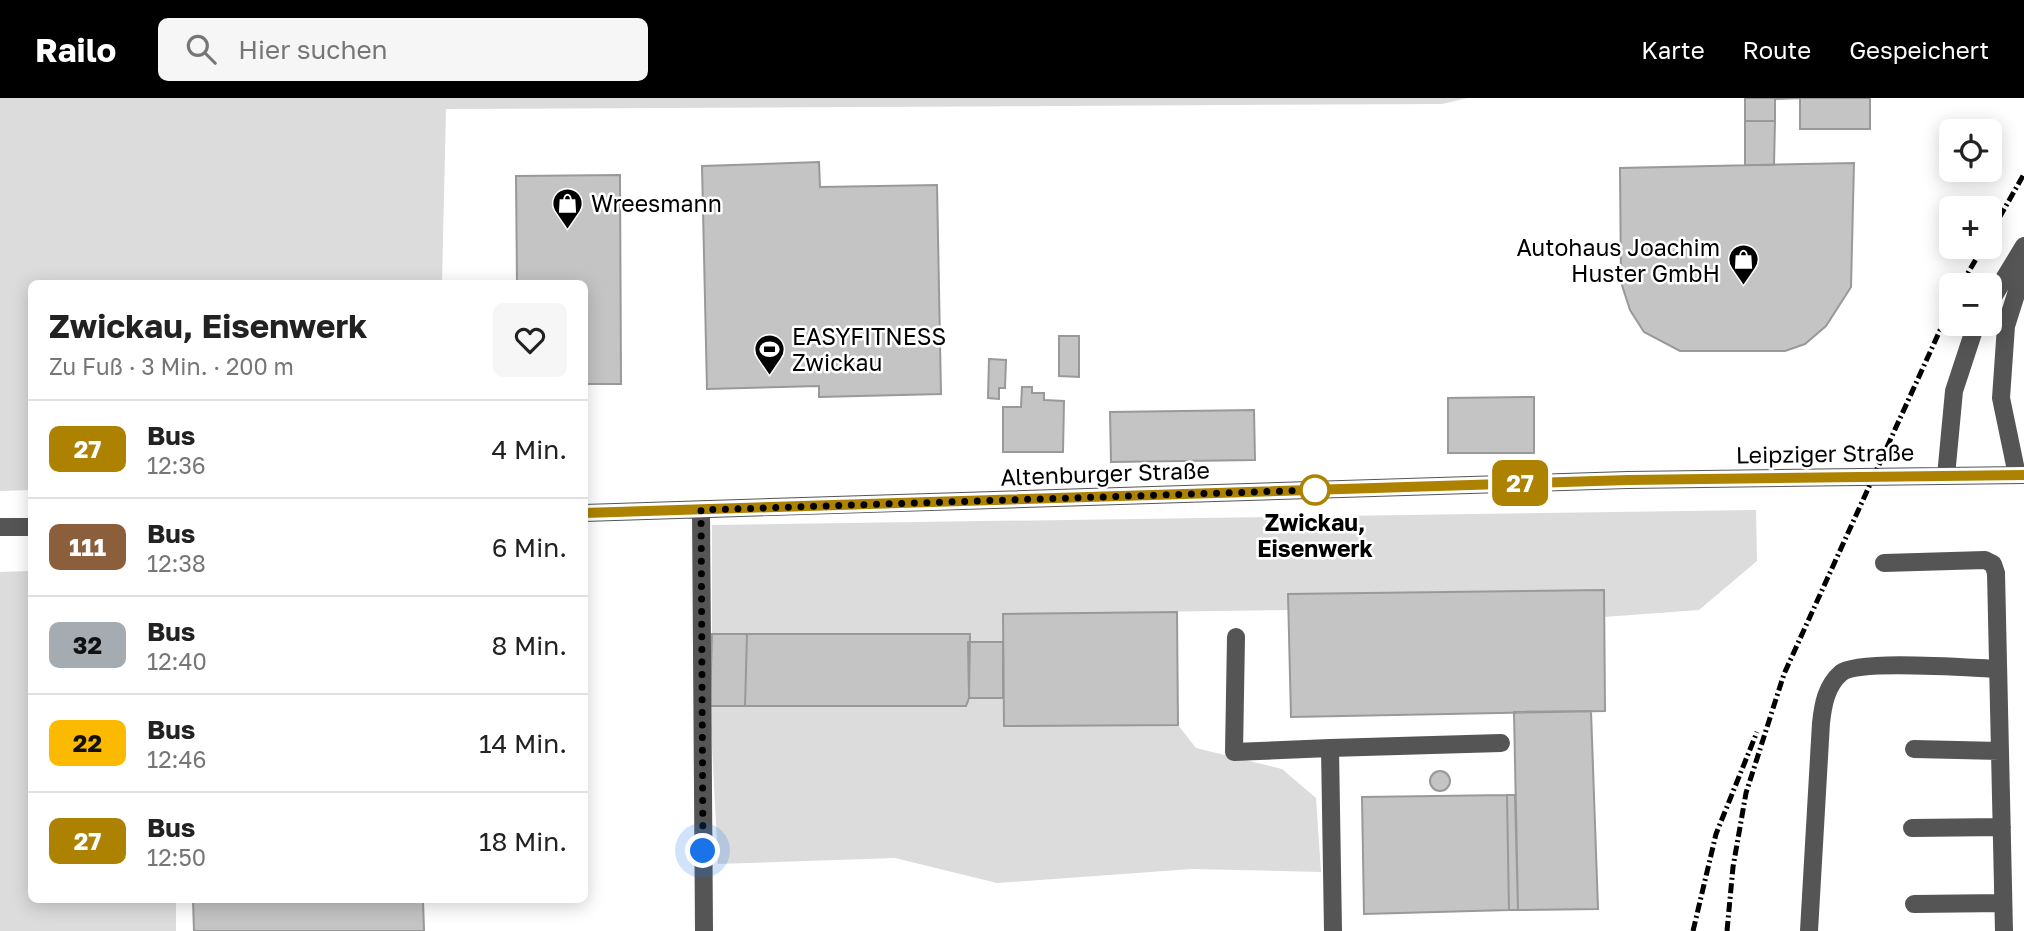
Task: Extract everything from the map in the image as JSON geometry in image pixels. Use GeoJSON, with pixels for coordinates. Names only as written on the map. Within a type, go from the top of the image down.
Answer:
{"type":"FeatureCollection","features":[{"type":"Feature","properties":{"kind":"street"},"geometry":{"type":"LineString","coordinates":[[2002,282],[2024,246]]}},
{"type":"Feature","properties":{"kind":"street"},"geometry":{"type":"LineString","coordinates":[[2021,475],[2001,398],[2006,327],[2024,269]]}},
{"type":"Feature","properties":{"kind":"street"},"geometry":{"type":"LineString","coordinates":[[1946,476],[1954,391],[1972,336]]}},
{"type":"Feature","properties":{"kind":"street","name":"Leipziger Straße"},"geometry":{"type":"LineString","coordinates":[[1628,480],[2021,475]]}},
{"type":"Feature","properties":{"kind":"street","name":"Altenburger Straße"},"geometry":{"type":"LineString","coordinates":[[588,513],[1628,480]]}},
{"type":"Feature","properties":{"kind":"street"},"geometry":{"type":"LineString","coordinates":[[701,510],[704,931]]}},
{"type":"Feature","properties":{"kind":"street"},"geometry":{"type":"LineString","coordinates":[[0,527],[28,527]]}},
{"type":"Feature","properties":{"kind":"street"},"geometry":{"type":"LineString","coordinates":[[1884,563],[1985,561],[1993,564],[1996,573],[2004,931]]}},
{"type":"Feature","properties":{"kind":"street"},"geometry":{"type":"LineString","coordinates":[[1236,637],[1234,752],[1502,743]]}},
{"type":"Feature","properties":{"kind":"street"},"geometry":{"type":"LineString","coordinates":[[1809,931],[1821,723],[1823,705],[1834,682],[1850,668],[1861,666],[1998,669]]}},
{"type":"Feature","properties":{"kind":"street"},"geometry":{"type":"LineString","coordinates":[[1330,748],[1333,931]]}},
{"type":"Feature","properties":{"kind":"street"},"geometry":{"type":"LineString","coordinates":[[1914,749],[2000,751]]}},
{"type":"Feature","properties":{"kind":"street"},"geometry":{"type":"LineString","coordinates":[[1912,828],[2002,827]]}},
{"type":"Feature","properties":{"kind":"street"},"geometry":{"type":"LineString","coordinates":[[1914,904],[2003,902]]}},
{"type":"Feature","properties":{"kind":"shaded area"},"geometry":{"type":"Polygon","coordinates":[[[0,98],[1468,98],[1442,104],[446,109],[442,280],[28,280],[28,490],[0,491],[0,98]]]}},
{"type":"Feature","properties":{"kind":"shaded area"},"geometry":{"type":"Polygon","coordinates":[[[1756,510],[1757,561],[1699,610],[1604,617],[1604,590],[1289,594],[1288,610],[1003,614],[1003,642],[968,642],[970,634],[712,634],[712,525],[1756,510]]]}},
{"type":"Feature","properties":{"kind":"shaded area"},"geometry":{"type":"Polygon","coordinates":[[[28,571],[28,903],[176,903],[176,931],[0,931],[0,572],[28,571]]]}},
{"type":"Feature","properties":{"kind":"shaded area"},"geometry":{"type":"Polygon","coordinates":[[[969,698],[1003,698],[1004,726],[1178,725],[1196,748],[1282,769],[1316,798],[1321,872],[1192,869],[997,883],[895,858],[718,864],[710,706],[966,706],[969,698]]]}},
{"type":"Feature","properties":{"kind":"building"},"geometry":{"type":"Polygon","coordinates":[[[1745,98],[1800,98],[1775,99],[1775,121],[1745,121],[1745,98]]]}},
{"type":"Feature","properties":{"kind":"building"},"geometry":{"type":"Polygon","coordinates":[[[1800,98],[1870,98],[1870,129],[1800,129],[1800,98]]]}},
{"type":"Feature","properties":{"kind":"building"},"geometry":{"type":"Polygon","coordinates":[[[1745,121],[1775,121],[1774,165],[1745,165],[1745,121]]]}},
{"type":"Feature","properties":{"kind":"building"},"geometry":{"type":"Polygon","coordinates":[[[819,162],[820,187],[937,185],[941,394],[819,397],[819,386],[707,389],[702,166],[819,162]]]}},
{"type":"Feature","properties":{"kind":"building"},"geometry":{"type":"Polygon","coordinates":[[[1854,163],[1851,287],[1826,326],[1805,344],[1785,351],[1680,351],[1644,332],[1630,310],[1621,282],[1620,168],[1854,163]]]}},
{"type":"Feature","properties":{"kind":"building","name":"Wreesmann"},"geometry":{"type":"Polygon","coordinates":[[[620,175],[621,384],[588,384],[588,280],[517,280],[516,176],[620,175]]]}},
{"type":"Feature","properties":{"kind":"building"},"geometry":{"type":"Polygon","coordinates":[[[1059,336],[1079,336],[1079,377],[1059,376],[1059,336]]]}},
{"type":"Feature","properties":{"kind":"building"},"geometry":{"type":"Polygon","coordinates":[[[989,359],[1006,360],[1005,388],[999,388],[999,399],[988,398],[989,359]]]}},
{"type":"Feature","properties":{"kind":"building"},"geometry":{"type":"Polygon","coordinates":[[[1022,387],[1032,387],[1032,393],[1044,393],[1044,400],[1064,401],[1063,452],[1003,452],[1003,407],[1021,407],[1022,387]]]}},
{"type":"Feature","properties":{"kind":"building"},"geometry":{"type":"Polygon","coordinates":[[[1534,397],[1534,453],[1448,453],[1448,398],[1534,397]]]}},
{"type":"Feature","properties":{"kind":"building"},"geometry":{"type":"Polygon","coordinates":[[[1254,410],[1255,460],[1111,462],[1110,412],[1254,410]]]}},
{"type":"Feature","properties":{"kind":"building"},"geometry":{"type":"Polygon","coordinates":[[[1604,590],[1605,711],[1291,717],[1288,594],[1604,590]]]}},
{"type":"Feature","properties":{"kind":"building"},"geometry":{"type":"Polygon","coordinates":[[[1177,612],[1178,725],[1004,726],[1003,614],[1177,612]]]}},
{"type":"Feature","properties":{"kind":"building"},"geometry":{"type":"Polygon","coordinates":[[[712,634],[747,634],[745,706],[710,706],[712,634]]]}},
{"type":"Feature","properties":{"kind":"building"},"geometry":{"type":"Polygon","coordinates":[[[747,634],[970,634],[969,698],[966,706],[745,706],[747,634]]]}},
{"type":"Feature","properties":{"kind":"building"},"geometry":{"type":"Polygon","coordinates":[[[968,642],[1003,642],[1003,698],[969,698],[968,642]]]}},
{"type":"Feature","properties":{"kind":"building"},"geometry":{"type":"Polygon","coordinates":[[[1591,711],[1598,909],[1518,910],[1514,712],[1591,711]]]}},
{"type":"Feature","properties":{"kind":"building"},"geometry":{"type":"Polygon","coordinates":[[[1440,771],[1447,774],[1450,781],[1447,788],[1440,791],[1433,788],[1430,781],[1433,774],[1440,771]]]}},
{"type":"Feature","properties":{"kind":"building"},"geometry":{"type":"Polygon","coordinates":[[[1507,795],[1509,910],[1364,914],[1362,797],[1507,795]]]}},
{"type":"Feature","properties":{"kind":"building"},"geometry":{"type":"Polygon","coordinates":[[[1507,795],[1515,795],[1518,910],[1509,910],[1507,795]]]}},
{"type":"Feature","properties":{"kind":"building"},"geometry":{"type":"Polygon","coordinates":[[[193,903],[423,903],[424,931],[194,931],[193,903]]]}},
{"type":"Feature","properties":{"kind":"railway"},"geometry":{"type":"LineString","coordinates":[[2002,213],[2024,174]]}},
{"type":"Feature","properties":{"kind":"railway"},"geometry":{"type":"LineString","coordinates":[[1968,273],[1976,259]]}},
{"type":"Feature","properties":{"kind":"railway"},"geometry":{"type":"LineString","coordinates":[[1727,931],[1733,867],[1746,793],[1784,674],[1939,332]]}},
{"type":"Feature","properties":{"kind":"railway"},"geometry":{"type":"LineString","coordinates":[[1693,931],[1716,834],[1757,732]]}},
{"type":"Feature","properties":{"kind":"bus line","name":"27"},"geometry":{"type":"LineString","coordinates":[[588,513],[1628,480],[2024,475]]}},
{"type":"Feature","properties":{"kind":"place","name":"Wreesmann"},"geometry":{"type":"Point","coordinates":[568,230]}},
{"type":"Feature","properties":{"kind":"place","name":"Autohaus Joachim Huster GmbH"},"geometry":{"type":"Point","coordinates":[1743,287]}},
{"type":"Feature","properties":{"kind":"place","name":"EASYFITNESS Zwickau"},"geometry":{"type":"Point","coordinates":[769,376]}},
{"type":"Feature","properties":{"kind":"place","name":"Zwickau, Eisenwerk"},"geometry":{"type":"Point","coordinates":[1315,490]}},
{"type":"Feature","properties":{"kind":"route"},"geometry":{"type":"LineString","coordinates":[[703,851],[701,510],[1315,490]]}}]}
